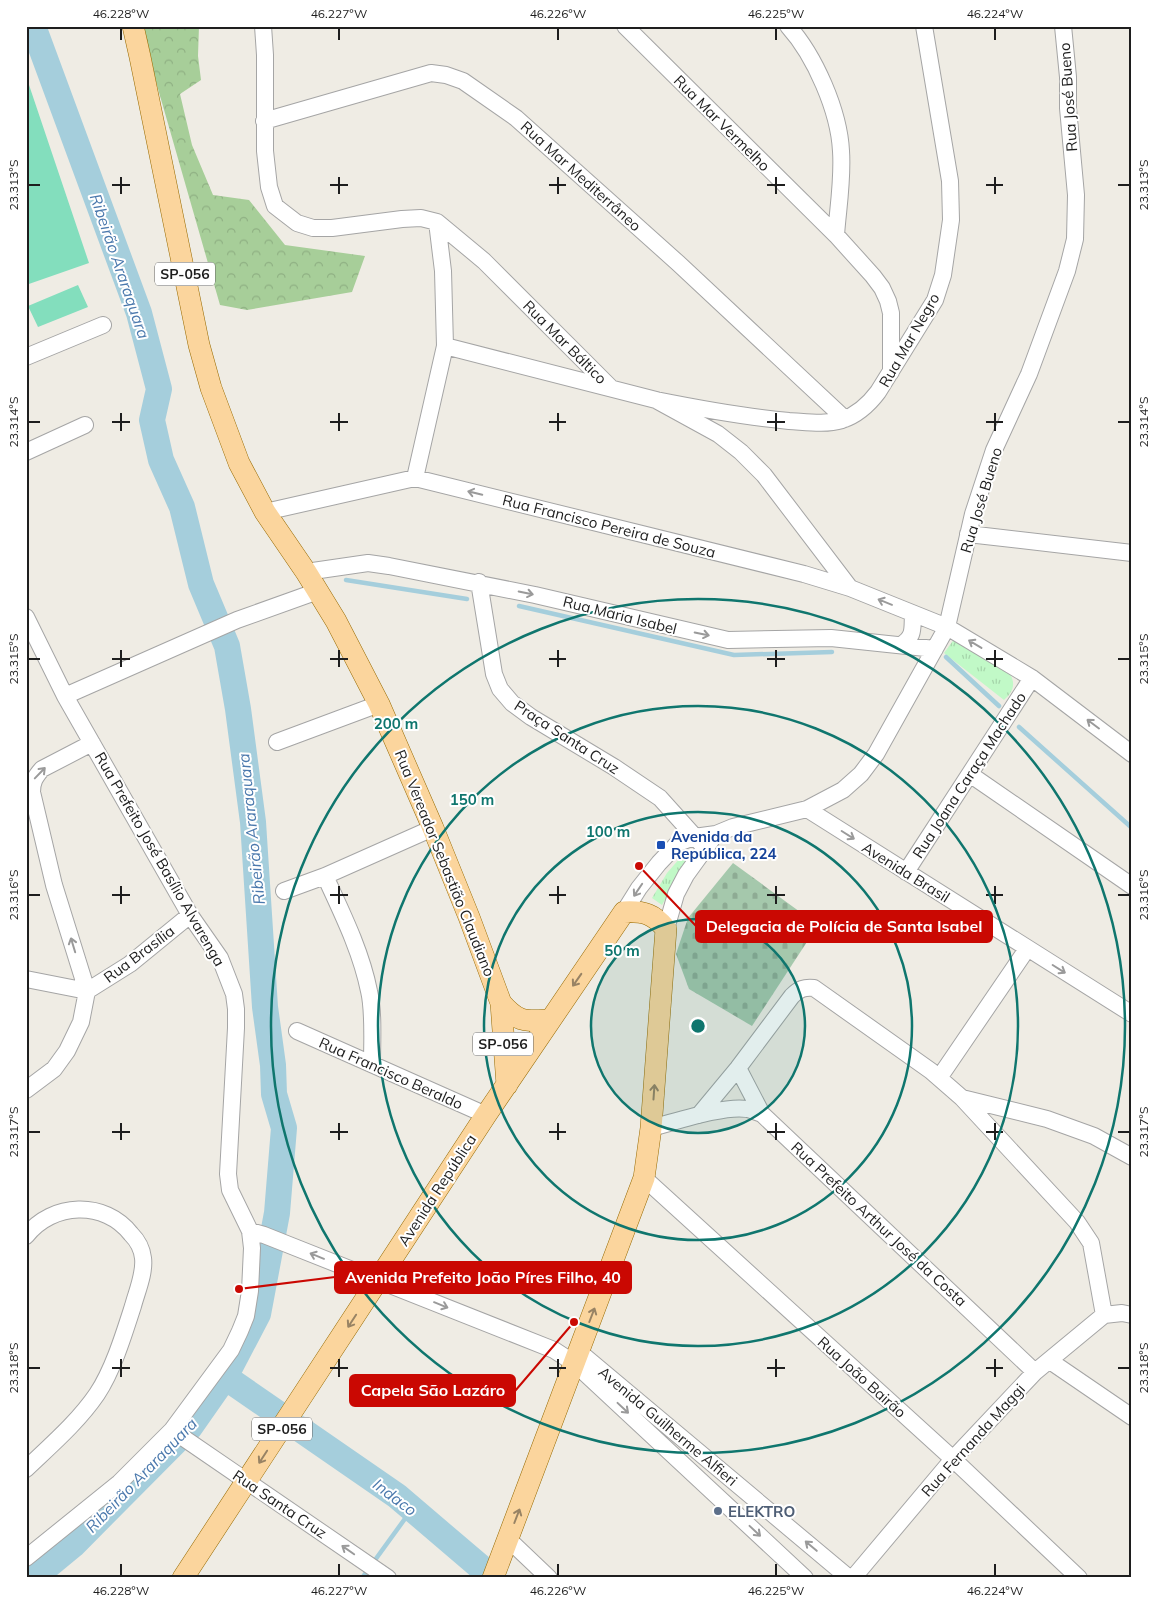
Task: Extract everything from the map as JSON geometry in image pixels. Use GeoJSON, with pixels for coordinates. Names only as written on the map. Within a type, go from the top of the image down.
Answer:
{"type":"FeatureCollection","features":[{"type":"Feature","properties":{"kind":"main road","name":"Rua Vereador Sebastião Claudiano"},"geometry":{"type":"LineString","coordinates":[[133,26],[199,345],[210,388],[239,463],[264,512],[306,572],[336,621],[379,704],[470,917],[501,1003]]}},
{"type":"Feature","properties":{"kind":"main road"},"geometry":{"type":"LineString","coordinates":[[493,1578],[644,1178],[651,1128],[666,929],[658,919],[647,914],[635,911],[624,912]]}},
{"type":"Feature","properties":{"kind":"main road","name":"Avenida República"},"geometry":{"type":"LineString","coordinates":[[183,1578],[486,1115],[624,912]]}},
{"type":"Feature","properties":{"kind":"main road","name":"SP-056"},"geometry":{"type":"LineString","coordinates":[[501,1003],[512,1015],[521,1020],[549,1020]]}},
{"type":"Feature","properties":{"kind":"main road","name":"SP-056"},"geometry":{"type":"LineString","coordinates":[[501,1003],[507,1085]]}},
{"type":"Feature","properties":{"kind":"street"},"geometry":{"type":"LineString","coordinates":[[263,26],[266,160],[269,187],[275,206],[297,224],[313,228],[332,228],[421,218],[437,222],[443,271],[445,346],[415,478]]}},
{"type":"Feature","properties":{"kind":"street","name":"Rua Mar Vermelho"},"geometry":{"type":"LineString","coordinates":[[625,26],[836,235],[873,276],[882,288],[891,313],[891,374]]}},
{"type":"Feature","properties":{"kind":"street"},"geometry":{"type":"LineString","coordinates":[[788,26],[806,51],[815,68],[837,123],[841,151],[836,235]]}},
{"type":"Feature","properties":{"kind":"street","name":"Rua Mar Negro"},"geometry":{"type":"LineString","coordinates":[[656,400],[752,418],[830,422],[845,419],[867,406],[891,374],[935,300],[943,275],[950,220],[950,181],[924,26]]}},
{"type":"Feature","properties":{"kind":"street","name":"Rua José Bueno"},"geometry":{"type":"LineString","coordinates":[[716,834],[733,827],[807,809],[843,790],[861,774],[876,754],[947,627],[968,534],[994,450],[1029,374],[1067,271],[1075,239],[1076,195],[1063,26]]}},
{"type":"Feature","properties":{"kind":"street","name":"Rua Mar Mediterrâneo"},"geometry":{"type":"LineString","coordinates":[[264,120],[431,74],[446,75],[463,81],[516,118],[678,263],[845,419]]}},
{"type":"Feature","properties":{"kind":"street","name":"Rua Mar Báltico"},"geometry":{"type":"LineString","coordinates":[[437,222],[484,261],[610,387],[656,400],[718,434],[741,452],[764,475],[850,588]]}},
{"type":"Feature","properties":{"kind":"street"},"geometry":{"type":"LineString","coordinates":[[26,357],[103,325]]}},
{"type":"Feature","properties":{"kind":"street"},"geometry":{"type":"LineString","coordinates":[[445,346],[610,387]]}},
{"type":"Feature","properties":{"kind":"street"},"geometry":{"type":"LineString","coordinates":[[26,452],[85,425]]}},
{"type":"Feature","properties":{"kind":"street","name":"Rua Francisco Pereira de Souza"},"geometry":{"type":"LineString","coordinates":[[264,512],[415,478],[804,574],[850,588],[947,627],[1032,678],[1132,754]]}},
{"type":"Feature","properties":{"kind":"street"},"geometry":{"type":"LineString","coordinates":[[968,534],[1132,553]]}},
{"type":"Feature","properties":{"kind":"street","name":"Rua Maria Isabel"},"geometry":{"type":"LineString","coordinates":[[306,572],[368,563],[479,582],[728,640],[831,638],[935,649]]}},
{"type":"Feature","properties":{"kind":"street","name":"Praça Santa Cruz"},"geometry":{"type":"LineString","coordinates":[[479,582],[494,674],[500,689],[512,703],[531,717],[614,767],[660,798],[705,848]]}},
{"type":"Feature","properties":{"kind":"street"},"geometry":{"type":"LineString","coordinates":[[65,696],[237,620],[318,591]]}},
{"type":"Feature","properties":{"kind":"street"},"geometry":{"type":"LineString","coordinates":[[901,645],[909,640],[912,633],[913,614]]}},
{"type":"Feature","properties":{"kind":"street","name":"Rua Prefeito José Basílio Alvarenga"},"geometry":{"type":"LineString","coordinates":[[26,617],[65,696],[190,915],[220,958],[234,994],[236,1028],[228,1174],[230,1190],[257,1233]]}},
{"type":"Feature","properties":{"kind":"street","name":"Rua Joana Caraça Machado"},"geometry":{"type":"LineString","coordinates":[[906,872],[971,775],[1032,678]]}},
{"type":"Feature","properties":{"kind":"street"},"geometry":{"type":"LineString","coordinates":[[277,742],[379,704]]}},
{"type":"Feature","properties":{"kind":"street"},"geometry":{"type":"LineString","coordinates":[[26,1090],[54,1069],[68,1051],[81,1022],[87,991],[54,885],[32,792],[32,784],[42,770],[92,743]]}},
{"type":"Feature","properties":{"kind":"street"},"geometry":{"type":"LineString","coordinates":[[971,775],[1132,886]]}},
{"type":"Feature","properties":{"kind":"street","name":"Avenida Brasil"},"geometry":{"type":"LineString","coordinates":[[807,809],[1028,948],[1128,1007]]}},
{"type":"Feature","properties":{"kind":"street"},"geometry":{"type":"LineString","coordinates":[[284,891],[325,876],[433,828]]}},
{"type":"Feature","properties":{"kind":"street"},"geometry":{"type":"LineString","coordinates":[[666,929],[676,894],[692,864],[716,834]]}},
{"type":"Feature","properties":{"kind":"street","name":"Avenida República"},"geometry":{"type":"LineString","coordinates":[[624,912],[639,888],[678,842],[694,837],[716,834]]}},
{"type":"Feature","properties":{"kind":"street"},"geometry":{"type":"LineString","coordinates":[[325,876],[354,941],[370,993],[372,1064]]}},
{"type":"Feature","properties":{"kind":"street","name":"Rua Brasília"},"geometry":{"type":"LineString","coordinates":[[26,979],[87,991],[130,964],[190,915]]}},
{"type":"Feature","properties":{"kind":"street"},"geometry":{"type":"LineString","coordinates":[[939,1078],[1028,948]]}},
{"type":"Feature","properties":{"kind":"street"},"geometry":{"type":"LineString","coordinates":[[699,1115],[738,1068],[792,996],[798,990],[806,987],[814,988],[939,1078],[962,1098],[1085,1233],[1091,1243],[1104,1314],[1122,1313],[1132,1315]]}},
{"type":"Feature","properties":{"kind":"street","name":"Rua Francisco Beraldo"},"geometry":{"type":"LineString","coordinates":[[297,1031],[486,1115]]}},
{"type":"Feature","properties":{"kind":"street"},"geometry":{"type":"LineString","coordinates":[[738,1068],[762,1114]]}},
{"type":"Feature","properties":{"kind":"street"},"geometry":{"type":"LineString","coordinates":[[962,1098],[1047,1119],[1094,1136],[1132,1158]]}},
{"type":"Feature","properties":{"kind":"street"},"geometry":{"type":"LineString","coordinates":[[651,1128],[699,1115],[729,1110],[747,1109],[762,1114]]}},
{"type":"Feature","properties":{"kind":"street","name":"Rua Prefeito Arthur José da Costa"},"geometry":{"type":"LineString","coordinates":[[762,1114],[1035,1372]]}},
{"type":"Feature","properties":{"kind":"street","name":"Rua João Bairão"},"geometry":{"type":"LineString","coordinates":[[644,1178],[953,1459],[1079,1578]]}},
{"type":"Feature","properties":{"kind":"street"},"geometry":{"type":"LineString","coordinates":[[26,1236],[45,1219],[64,1210],[86,1208],[106,1214],[123,1223],[137,1241],[143,1258],[140,1280],[127,1324],[109,1370],[97,1394],[80,1415],[26,1470]]}},
{"type":"Feature","properties":{"kind":"street"},"geometry":{"type":"LineString","coordinates":[[26,1558],[119,1483],[175,1432],[231,1350],[240,1331],[246,1316],[250,1291],[252,1248],[257,1233],[576,1357]]}},
{"type":"Feature","properties":{"kind":"street","name":"Rua Fernanda Maggi"},"geometry":{"type":"LineString","coordinates":[[853,1578],[953,1459],[1035,1372],[1104,1314]]}},
{"type":"Feature","properties":{"kind":"street","name":"Avenida Guilherme Alfieri"},"geometry":{"type":"LineString","coordinates":[[576,1357],[805,1578]]}},
{"type":"Feature","properties":{"kind":"street","name":"Avenida Guilherme Alfieri"},"geometry":{"type":"LineString","coordinates":[[576,1357],[849,1578]]}},
{"type":"Feature","properties":{"kind":"street"},"geometry":{"type":"LineString","coordinates":[[1050,1361],[1132,1417]]}},
{"type":"Feature","properties":{"kind":"street","name":"Rua Santa Cruz"},"geometry":{"type":"LineString","coordinates":[[175,1432],[388,1578]]}},
{"type":"Feature","properties":{"kind":"street"},"geometry":{"type":"LineString","coordinates":[[508,1539],[549,1578]]}},
{"type":"Feature","properties":{"kind":"green space"},"geometry":{"type":"Polygon","coordinates":[[[140,26],[199,26],[198,56],[201,80],[180,94],[192,145],[213,195],[249,200],[285,245],[365,256],[352,292],[247,310],[220,305],[140,26]]]}},
{"type":"Feature","properties":{"kind":"green space"},"geometry":{"type":"Polygon","coordinates":[[[26,76],[89,263],[26,285],[26,76]]]}},
{"type":"Feature","properties":{"kind":"green space"},"geometry":{"type":"Polygon","coordinates":[[[78,285],[88,307],[38,327],[28,306],[78,285]]]}},
{"type":"Feature","properties":{"kind":"green space"},"geometry":{"type":"Polygon","coordinates":[[[955,638],[1010,674],[1013,688],[1004,700],[944,653],[955,638]]]}},
{"type":"Feature","properties":{"kind":"green space"},"geometry":{"type":"Polygon","coordinates":[[[687,850],[686,862],[662,905],[652,898],[667,873],[687,850]]]}},
{"type":"Feature","properties":{"kind":"green space"},"geometry":{"type":"Polygon","coordinates":[[[733,863],[818,925],[752,1026],[689,989],[676,954],[688,918],[733,863]]]}},
{"type":"Feature","properties":{"kind":"waterway","name":"Ribeirão Araraquara"},"geometry":{"type":"LineString","coordinates":[[33,26],[139,313],[159,389],[152,420],[161,460],[182,507],[201,584],[227,646],[238,709],[253,822],[265,1007],[273,1065],[274,1094],[284,1128],[277,1213],[258,1314],[225,1377],[190,1427],[73,1545],[33,1578]]}},
{"type":"Feature","properties":{"kind":"waterway"},"geometry":{"type":"LineString","coordinates":[[346,580],[467,599]]}},
{"type":"Feature","properties":{"kind":"waterway"},"geometry":{"type":"LineString","coordinates":[[519,606],[734,655],[832,652]]}},
{"type":"Feature","properties":{"kind":"waterway"},"geometry":{"type":"LineString","coordinates":[[946,657],[999,706]]}},
{"type":"Feature","properties":{"kind":"waterway"},"geometry":{"type":"LineString","coordinates":[[1019,727],[1132,828]]}},
{"type":"Feature","properties":{"kind":"waterway","name":"Indaco"},"geometry":{"type":"LineString","coordinates":[[225,1377],[280,1415]]}},
{"type":"Feature","properties":{"kind":"waterway","name":"Indaco"},"geometry":{"type":"LineString","coordinates":[[300,1429],[397,1496],[485,1571]]}},
{"type":"Feature","properties":{"kind":"waterway"},"geometry":{"type":"LineString","coordinates":[[362,1578],[412,1509]]}},
{"type":"Feature","properties":{"kind":"place","name":"Avenida da República, 224"},"geometry":{"type":"Point","coordinates":[661,845]}},
{"type":"Feature","properties":{"kind":"place","name":"Delegacia de Polícia de Santa Isabel"},"geometry":{"type":"Point","coordinates":[639,866]}},
{"type":"Feature","properties":{"kind":"place","name":"Avenida Prefeito João Píres Filho, 40"},"geometry":{"type":"Point","coordinates":[239,1289]}},
{"type":"Feature","properties":{"kind":"place","name":"Capela São Lazáro"},"geometry":{"type":"Point","coordinates":[574,1322]}},
{"type":"Feature","properties":{"kind":"place","name":"ELEKTRO"},"geometry":{"type":"Point","coordinates":[718,1511]}}]}
